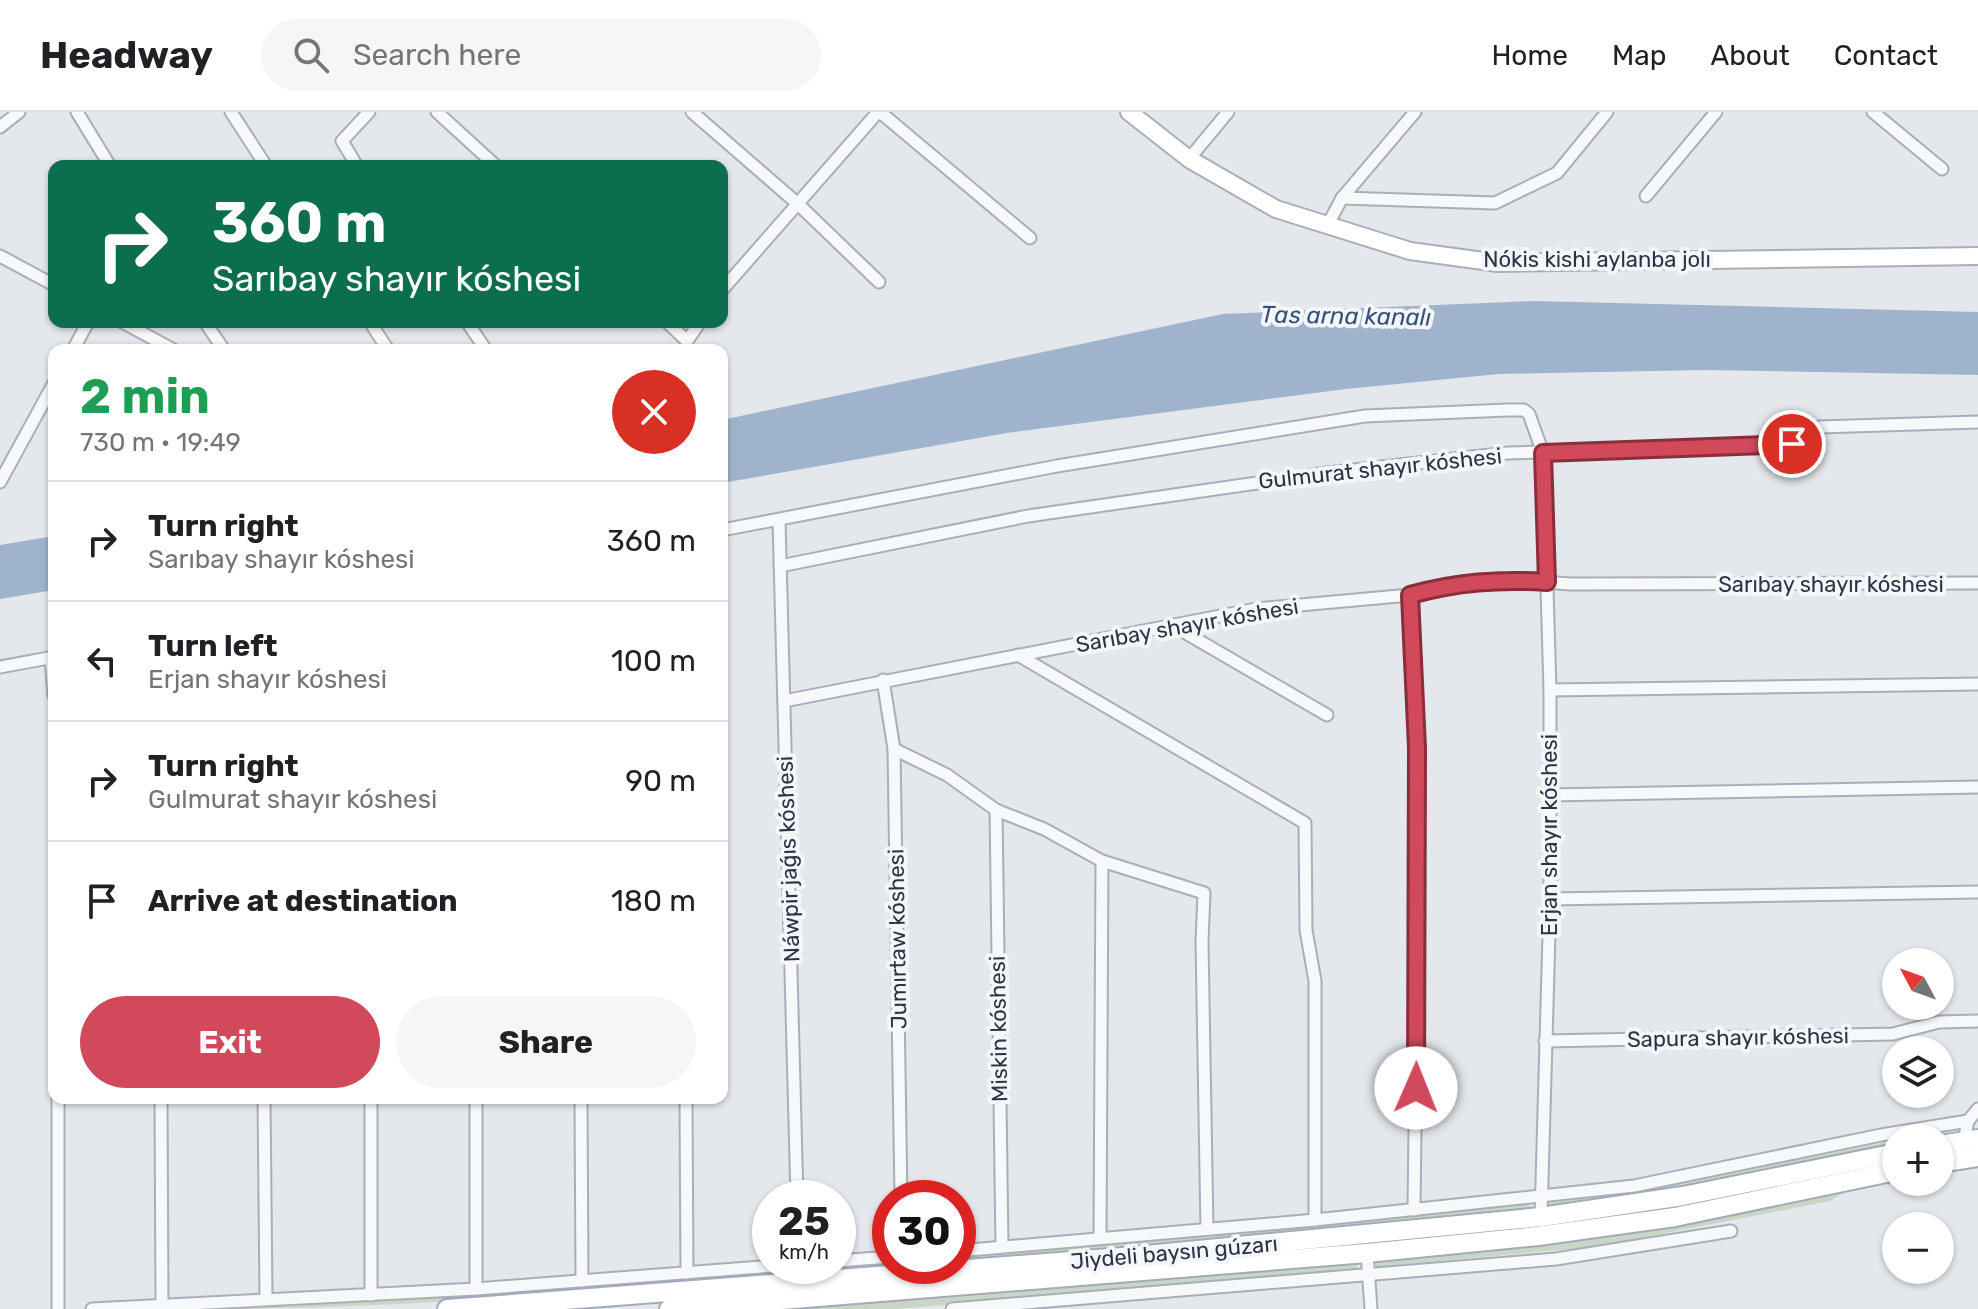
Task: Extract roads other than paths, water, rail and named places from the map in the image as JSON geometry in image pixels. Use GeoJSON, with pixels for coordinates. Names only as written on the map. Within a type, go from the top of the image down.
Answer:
{"type":"FeatureCollection","features":[{"type":"Feature","properties":{"kind":"main road","name":"Nókis kishi aylanba jolı"},"geometry":{"type":"LineString","coordinates":[[1129,112],[1189,159],[1276,209],[1410,251],[1498,263],[1978,256]]}},
{"type":"Feature","properties":{"kind":"main road"},"geometry":{"type":"LineString","coordinates":[[1954,1161],[1978,1157]]}},
{"type":"Feature","properties":{"kind":"main road","name":"Jiydeli baysın gúzarı"},"geometry":{"type":"LineString","coordinates":[[856,1271],[1541,1217],[1882,1164]]}},
{"type":"Feature","properties":{"kind":"main road","name":"Jiydeli baysın gúzarı"},"geometry":{"type":"LineString","coordinates":[[669,1309],[1367,1253],[1538,1236],[1675,1217],[1882,1165]]}},
{"type":"Feature","properties":{"kind":"main road","name":"Jiydeli baysın gúzarı"},"geometry":{"type":"LineString","coordinates":[[447,1309],[752,1280]]}},
{"type":"Feature","properties":{"kind":"street"},"geometry":{"type":"LineString","coordinates":[[0,127],[19,112]]}},
{"type":"Feature","properties":{"kind":"street"},"geometry":{"type":"LineString","coordinates":[[77,112],[106,160]]}},
{"type":"Feature","properties":{"kind":"street"},"geometry":{"type":"LineString","coordinates":[[231,112],[262,160]]}},
{"type":"Feature","properties":{"kind":"street"},"geometry":{"type":"LineString","coordinates":[[353,160],[342,141],[369,112]]}},
{"type":"Feature","properties":{"kind":"street"},"geometry":{"type":"LineString","coordinates":[[437,112],[489,160]]}},
{"type":"Feature","properties":{"kind":"street"},"geometry":{"type":"LineString","coordinates":[[692,112],[798,204],[879,282]]}},
{"type":"Feature","properties":{"kind":"street"},"geometry":{"type":"LineString","coordinates":[[728,283],[879,112],[1030,238]]}},
{"type":"Feature","properties":{"kind":"street"},"geometry":{"type":"LineString","coordinates":[[1189,159],[1228,112]]}},
{"type":"Feature","properties":{"kind":"street"},"geometry":{"type":"LineString","coordinates":[[1327,226],[1342,198],[1415,112]]}},
{"type":"Feature","properties":{"kind":"street"},"geometry":{"type":"LineString","coordinates":[[1342,198],[1495,203],[1557,173],[1607,112]]}},
{"type":"Feature","properties":{"kind":"street"},"geometry":{"type":"LineString","coordinates":[[1646,196],[1716,112]]}},
{"type":"Feature","properties":{"kind":"street"},"geometry":{"type":"LineString","coordinates":[[1873,112],[1942,169]]}},
{"type":"Feature","properties":{"kind":"street"},"geometry":{"type":"LineString","coordinates":[[0,256],[48,282]]}},
{"type":"Feature","properties":{"kind":"street"},"geometry":{"type":"LineString","coordinates":[[133,328],[163,344]]}},
{"type":"Feature","properties":{"kind":"street"},"geometry":{"type":"LineString","coordinates":[[673,328],[687,341],[696,328]]}},
{"type":"Feature","properties":{"kind":"street"},"geometry":{"type":"LineString","coordinates":[[0,482],[48,398]]}},
{"type":"Feature","properties":{"kind":"street","name":"Erjan shayır kóshesi"},"geometry":{"type":"LineString","coordinates":[[779,520],[1057,466],[1365,416],[1524,410],[1535,422],[1543,453],[1550,690],[1550,899],[1541,1217]]}},
{"type":"Feature","properties":{"kind":"street","name":"Gulmurat shayır kóshesi"},"geometry":{"type":"LineString","coordinates":[[780,566],[1028,516],[1240,484],[1508,453],[1792,444],[1800,430],[1820,427],[1978,422]]}},
{"type":"Feature","properties":{"kind":"street"},"geometry":{"type":"LineString","coordinates":[[728,529],[779,520]]}},
{"type":"Feature","properties":{"kind":"street","name":"Náwpir jaǵıs kóshesi"},"geometry":{"type":"LineString","coordinates":[[779,520],[797,1180]]}},
{"type":"Feature","properties":{"kind":"street","name":"Sarıbay shayır kóshesi"},"geometry":{"type":"LineString","coordinates":[[784,701],[1256,609],[1410,595],[1451,584],[1499,579],[1547,582],[1978,583]]}},
{"type":"Feature","properties":{"kind":"street"},"geometry":{"type":"LineString","coordinates":[[1410,595],[1418,889],[1414,1210]]}},
{"type":"Feature","properties":{"kind":"street"},"geometry":{"type":"LineString","coordinates":[[1172,625],[1327,715]]}},
{"type":"Feature","properties":{"kind":"street"},"geometry":{"type":"LineString","coordinates":[[1018,655],[1305,823],[1306,930],[1315,981],[1315,1220]]}},
{"type":"Feature","properties":{"kind":"street"},"geometry":{"type":"LineString","coordinates":[[0,667],[48,658]]}},
{"type":"Feature","properties":{"kind":"street","name":"Jumırtaw kóshesi"},"geometry":{"type":"LineString","coordinates":[[883,680],[894,749],[901,1180]]}},
{"type":"Feature","properties":{"kind":"street"},"geometry":{"type":"LineString","coordinates":[[1550,690],[1978,684]]}},
{"type":"Feature","properties":{"kind":"street"},"geometry":{"type":"LineString","coordinates":[[894,749],[947,775],[996,810],[1044,829],[1102,861],[1204,893],[1207,1229]]}},
{"type":"Feature","properties":{"kind":"street"},"geometry":{"type":"LineString","coordinates":[[1549,795],[1978,787]]}},
{"type":"Feature","properties":{"kind":"street","name":"Miskin kóshesi"},"geometry":{"type":"LineString","coordinates":[[996,810],[1002,1247]]}},
{"type":"Feature","properties":{"kind":"street"},"geometry":{"type":"LineString","coordinates":[[1100,1238],[1102,861]]}},
{"type":"Feature","properties":{"kind":"street"},"geometry":{"type":"LineString","coordinates":[[1550,899],[1978,892]]}},
{"type":"Feature","properties":{"kind":"street","name":"Sapura shayır kóshesi"},"geometry":{"type":"LineString","coordinates":[[1545,1041],[1893,1034],[1939,1022],[1978,1021]]}},
{"type":"Feature","properties":{"kind":"street"},"geometry":{"type":"LineString","coordinates":[[58,1104],[58,1309]]}},
{"type":"Feature","properties":{"kind":"street"},"geometry":{"type":"LineString","coordinates":[[161,1104],[162,1305]]}},
{"type":"Feature","properties":{"kind":"street"},"geometry":{"type":"LineString","coordinates":[[264,1104],[266,1299]]}},
{"type":"Feature","properties":{"kind":"street"},"geometry":{"type":"LineString","coordinates":[[371,1104],[371,1295]]}},
{"type":"Feature","properties":{"kind":"street"},"geometry":{"type":"LineString","coordinates":[[476,1104],[476,1289]]}},
{"type":"Feature","properties":{"kind":"street"},"geometry":{"type":"LineString","coordinates":[[581,1104],[582,1281]]}},
{"type":"Feature","properties":{"kind":"street"},"geometry":{"type":"LineString","coordinates":[[686,1104],[687,1273]]}},
{"type":"Feature","properties":{"kind":"street"},"geometry":{"type":"LineString","coordinates":[[976,1249],[1315,1220],[1634,1186],[1881,1135],[1968,1121],[1978,1109]]}},
{"type":"Feature","properties":{"kind":"street"},"geometry":{"type":"LineString","coordinates":[[1968,1121],[1971,1140]]}},
{"type":"Feature","properties":{"kind":"street"},"geometry":{"type":"LineString","coordinates":[[952,1309],[1007,1307],[1556,1259],[1731,1231]]}},
{"type":"Feature","properties":{"kind":"street"},"geometry":{"type":"LineString","coordinates":[[1367,1253],[1371,1309]]}},
{"type":"Feature","properties":{"kind":"street"},"geometry":{"type":"LineString","coordinates":[[92,1309],[476,1289],[752,1268]]}},
{"type":"Feature","properties":{"kind":"water","name":"Tas arna kanalı"},"geometry":{"type":"Polygon","coordinates":[[[1533,301],[1978,312],[1978,375],[1705,370],[1499,374],[1346,389],[1007,433],[728,482],[728,419],[1223,314],[1533,301]]]}},
{"type":"Feature","properties":{"kind":"water"},"geometry":{"type":"Polygon","coordinates":[[[48,537],[48,591],[0,599],[0,545],[48,537]]]}}]}
